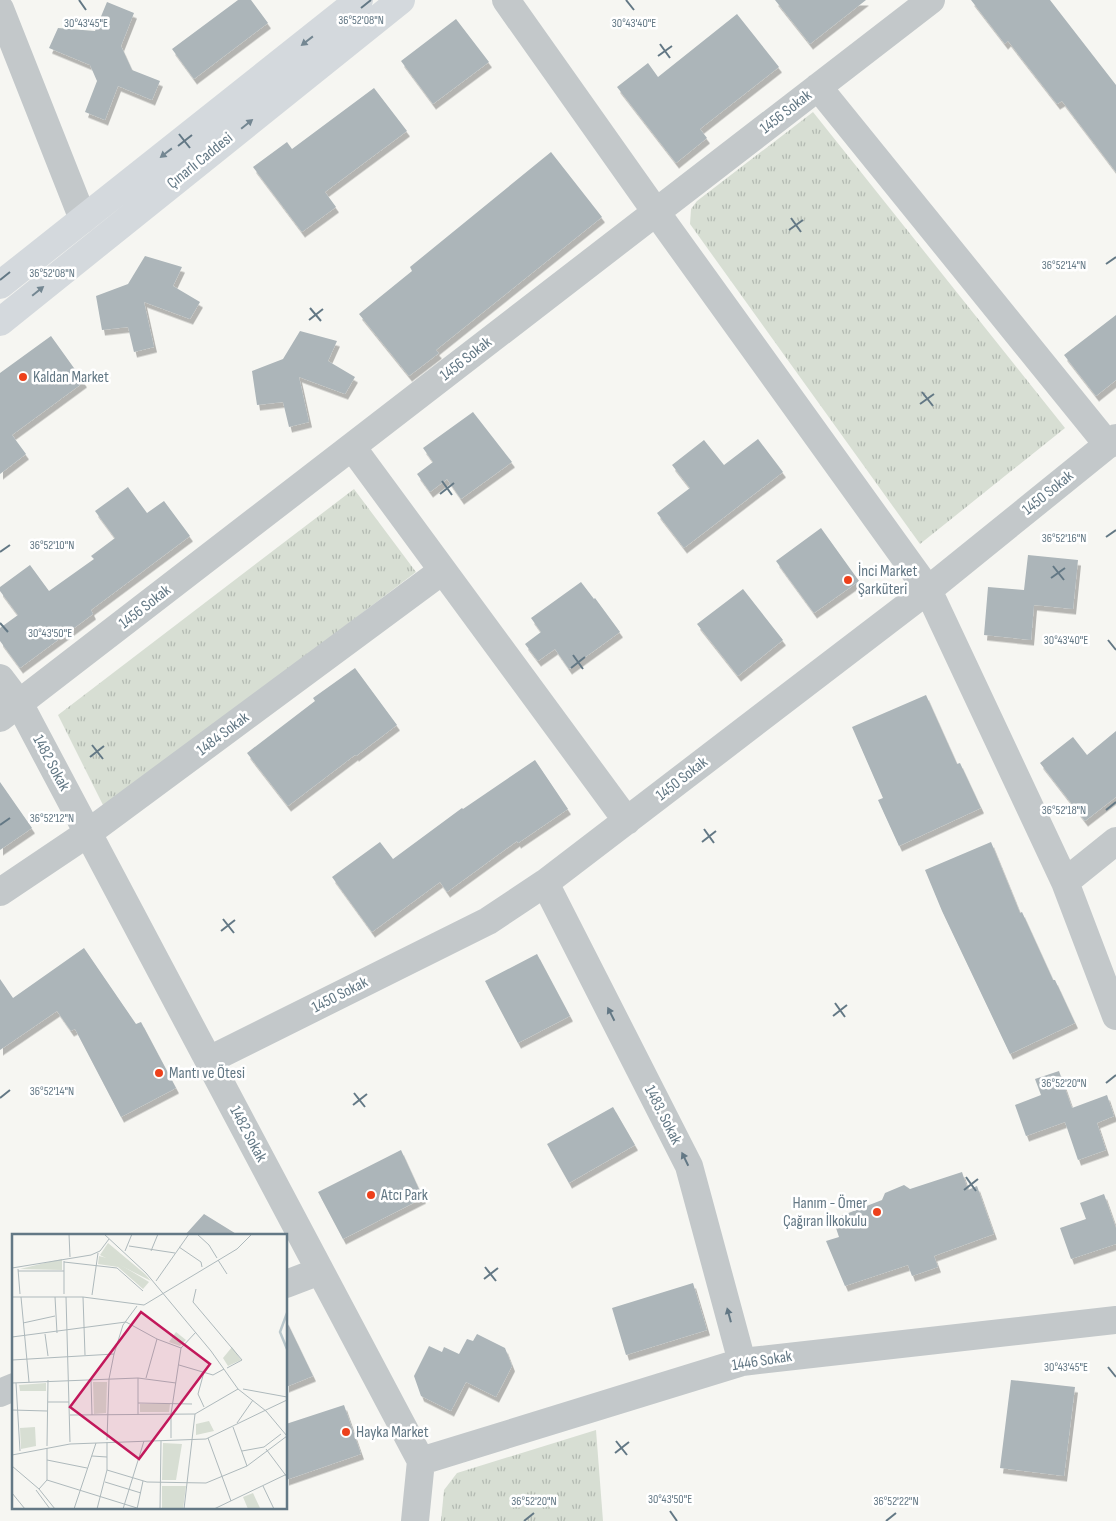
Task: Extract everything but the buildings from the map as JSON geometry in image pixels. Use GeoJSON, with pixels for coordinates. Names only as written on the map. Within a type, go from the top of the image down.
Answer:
{"type":"FeatureCollection","features":[{"type":"Feature","properties":{"kind":"main road","name":"Çınarlı Caddesi"},"geometry":{"type":"LineString","coordinates":[[0,285],[358,0]]}},
{"type":"Feature","properties":{"kind":"main road","name":"Çınarlı Caddesi"},"geometry":{"type":"LineString","coordinates":[[0,322],[401,0]]}},
{"type":"Feature","properties":{"kind":"street"},"geometry":{"type":"LineString","coordinates":[[506,0],[928,590],[1065,882],[1116,1016]]}},
{"type":"Feature","properties":{"kind":"street","name":"1456 Sokak"},"geometry":{"type":"LineString","coordinates":[[10,711],[931,0]]}},
{"type":"Feature","properties":{"kind":"street"},"geometry":{"type":"LineString","coordinates":[[0,9],[83,219]]}},
{"type":"Feature","properties":{"kind":"street"},"geometry":{"type":"LineString","coordinates":[[818,87],[1112,442]]}},
{"type":"Feature","properties":{"kind":"street","name":"1450 Sokak"},"geometry":{"type":"LineString","coordinates":[[209,1060],[488,921],[545,883],[928,590],[1112,442]]}},
{"type":"Feature","properties":{"kind":"street"},"geometry":{"type":"LineString","coordinates":[[352,447],[627,822]]}},
{"type":"Feature","properties":{"kind":"street","name":"1484 Sokak"},"geometry":{"type":"LineString","coordinates":[[0,892],[88,833],[442,571]]}},
{"type":"Feature","properties":{"kind":"street","name":"1482 Sokak"},"geometry":{"type":"LineString","coordinates":[[0,678],[10,711],[88,833],[421,1461]]}},
{"type":"Feature","properties":{"kind":"street"},"geometry":{"type":"LineString","coordinates":[[1065,882],[1116,842]]}},
{"type":"Feature","properties":{"kind":"street","name":"1483. Sokak"},"geometry":{"type":"LineString","coordinates":[[545,883],[689,1166],[742,1362]]}},
{"type":"Feature","properties":{"kind":"street"},"geometry":{"type":"LineString","coordinates":[[288,1283],[320,1271]]}},
{"type":"Feature","properties":{"kind":"street","name":"1446 Sokak"},"geometry":{"type":"LineString","coordinates":[[421,1461],[742,1362],[1116,1320]]}},
{"type":"Feature","properties":{"kind":"street"},"geometry":{"type":"LineString","coordinates":[[415,1521],[421,1461]]}},
{"type":"Feature","properties":{"kind":"green space"},"geometry":{"type":"Polygon","coordinates":[[[813,112],[1065,428],[920,544],[690,224],[691,209],[697,201],[813,112]]]}},
{"type":"Feature","properties":{"kind":"green space"},"geometry":{"type":"Polygon","coordinates":[[[354,489],[416,572],[105,809],[58,715],[354,489]]]}},
{"type":"Feature","properties":{"kind":"green space"},"geometry":{"type":"Polygon","coordinates":[[[596,1430],[603,1521],[441,1521],[444,1490],[457,1473],[596,1430]]]}},
{"type":"Feature","properties":{"kind":"place","name":"Kaldan Market"},"geometry":{"type":"Point","coordinates":[23,377]}},
{"type":"Feature","properties":{"kind":"place","name":"İnci Market Şarküteri"},"geometry":{"type":"Point","coordinates":[848,580]}},
{"type":"Feature","properties":{"kind":"place","name":"Mantı ve Ötesi"},"geometry":{"type":"Point","coordinates":[159,1073]}},
{"type":"Feature","properties":{"kind":"place","name":"Atcı Park"},"geometry":{"type":"Point","coordinates":[371,1195]}},
{"type":"Feature","properties":{"kind":"place","name":"Hanım - Ömer Çağıran İlkokulu"},"geometry":{"type":"Point","coordinates":[877,1212]}},
{"type":"Feature","properties":{"kind":"place","name":"Hayka Market"},"geometry":{"type":"Point","coordinates":[346,1432]}}]}
